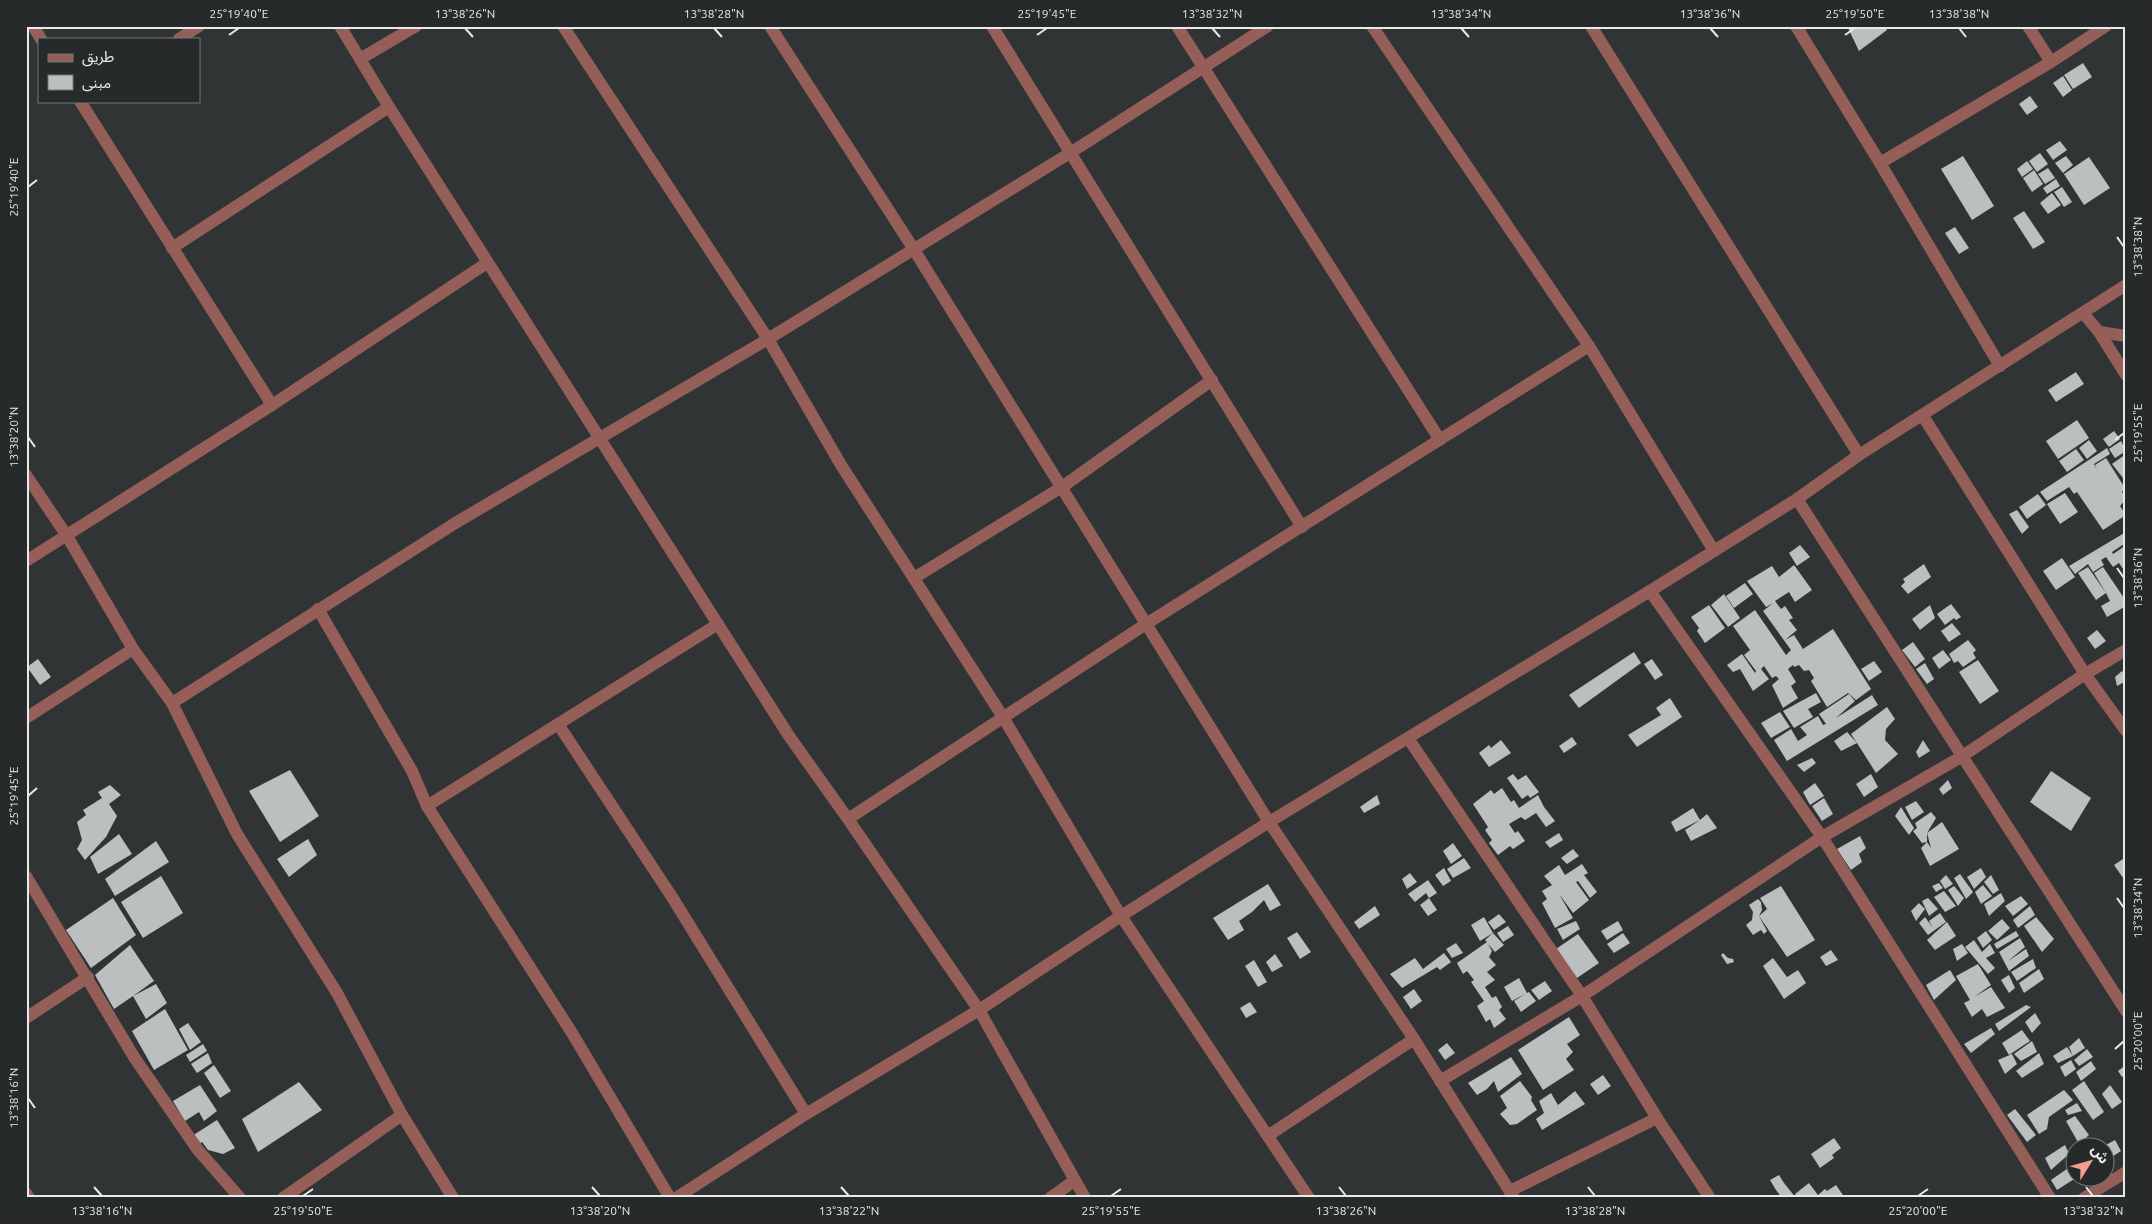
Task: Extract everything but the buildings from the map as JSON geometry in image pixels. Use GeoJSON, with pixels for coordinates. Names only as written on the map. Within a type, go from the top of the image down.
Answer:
{"type":"FeatureCollection","features":[{"type":"Feature","properties":{"kind":"street"},"geometry":{"type":"LineString","coordinates":[[33,26],[40,38]]}},
{"type":"Feature","properties":{"kind":"street"},"geometry":{"type":"LineString","coordinates":[[181,38],[199,26]]}},
{"type":"Feature","properties":{"kind":"street"},"geometry":{"type":"LineString","coordinates":[[340,26],[388,107],[789,736],[979,1010],[1085,1198]]}},
{"type":"Feature","properties":{"kind":"street"},"geometry":{"type":"LineString","coordinates":[[360,58],[416,26]]}},
{"type":"Feature","properties":{"kind":"street"},"geometry":{"type":"LineString","coordinates":[[562,26],[768,339],[841,465],[1003,716],[1121,916],[1269,1135],[1309,1198]]}},
{"type":"Feature","properties":{"kind":"street"},"geometry":{"type":"LineString","coordinates":[[770,26],[913,248],[1269,822],[1414,1039],[1512,1194],[1657,1118]]}},
{"type":"Feature","properties":{"kind":"street"},"geometry":{"type":"LineString","coordinates":[[992,26],[1302,526]]}},
{"type":"Feature","properties":{"kind":"street"},"geometry":{"type":"LineString","coordinates":[[1177,26],[1440,440]]}},
{"type":"Feature","properties":{"kind":"street"},"geometry":{"type":"LineString","coordinates":[[172,703],[457,522],[768,339],[1070,153],[1268,26]]}},
{"type":"Feature","properties":{"kind":"street"},"geometry":{"type":"LineString","coordinates":[[1372,26],[1589,346],[1714,551]]}},
{"type":"Feature","properties":{"kind":"street"},"geometry":{"type":"LineString","coordinates":[[1591,26],[1859,455]]}},
{"type":"Feature","properties":{"kind":"street"},"geometry":{"type":"LineString","coordinates":[[1796,26],[1880,163],[2000,366]]}},
{"type":"Feature","properties":{"kind":"street"},"geometry":{"type":"LineString","coordinates":[[2028,26],[2051,62]]}},
{"type":"Feature","properties":{"kind":"street"},"geometry":{"type":"LineString","coordinates":[[1880,163],[2051,62],[2106,26]]}},
{"type":"Feature","properties":{"kind":"street"},"geometry":{"type":"LineString","coordinates":[[81,102],[272,405]]}},
{"type":"Feature","properties":{"kind":"street"},"geometry":{"type":"LineString","coordinates":[[172,248],[388,107]]}},
{"type":"Feature","properties":{"kind":"street"},"geometry":{"type":"LineString","coordinates":[[26,561],[272,405],[487,263]]}},
{"type":"Feature","properties":{"kind":"street"},"geometry":{"type":"LineString","coordinates":[[676,1198],[806,1114],[979,1010],[1121,916],[1269,822],[1650,591],[1797,499],[1859,455],[2126,285]]}},
{"type":"Feature","properties":{"kind":"street"},"geometry":{"type":"LineString","coordinates":[[2083,313],[2099,332],[2126,375]]}},
{"type":"Feature","properties":{"kind":"street"},"geometry":{"type":"LineString","coordinates":[[2099,332],[2126,336]]}},
{"type":"Feature","properties":{"kind":"street"},"geometry":{"type":"LineString","coordinates":[[848,819],[1146,624],[1589,346]]}},
{"type":"Feature","properties":{"kind":"street"},"geometry":{"type":"LineString","coordinates":[[914,578],[1062,488],[1212,380]]}},
{"type":"Feature","properties":{"kind":"street"},"geometry":{"type":"LineString","coordinates":[[1923,416],[2085,674],[2126,731]]}},
{"type":"Feature","properties":{"kind":"street"},"geometry":{"type":"LineString","coordinates":[[26,475],[67,536],[133,649],[172,703],[237,834],[337,993],[402,1115],[453,1198]]}},
{"type":"Feature","properties":{"kind":"street"},"geometry":{"type":"LineString","coordinates":[[1797,499],[1961,757],[2126,1011]]}},
{"type":"Feature","properties":{"kind":"street"},"geometry":{"type":"LineString","coordinates":[[1650,591],[1822,837],[2050,1198]]}},
{"type":"Feature","properties":{"kind":"street"},"geometry":{"type":"LineString","coordinates":[[318,609],[412,770],[427,806],[572,1033],[670,1198]]}},
{"type":"Feature","properties":{"kind":"street"},"geometry":{"type":"LineString","coordinates":[[427,806],[718,624]]}},
{"type":"Feature","properties":{"kind":"street"},"geometry":{"type":"LineString","coordinates":[[26,718],[133,649]]}},
{"type":"Feature","properties":{"kind":"street"},"geometry":{"type":"LineString","coordinates":[[1440,1081],[1582,996],[1822,837],[1961,757],[2085,674],[2126,650]]}},
{"type":"Feature","properties":{"kind":"street"},"geometry":{"type":"LineString","coordinates":[[558,724],[672,897],[806,1114]]}},
{"type":"Feature","properties":{"kind":"street"},"geometry":{"type":"LineString","coordinates":[[1408,738],[1582,996],[1657,1118],[1710,1198]]}},
{"type":"Feature","properties":{"kind":"street"},"geometry":{"type":"LineString","coordinates":[[26,876],[134,1057],[198,1150],[240,1198]]}},
{"type":"Feature","properties":{"kind":"street"},"geometry":{"type":"LineString","coordinates":[[26,1018],[88,977]]}},
{"type":"Feature","properties":{"kind":"street"},"geometry":{"type":"LineString","coordinates":[[1269,1135],[1414,1039]]}},
{"type":"Feature","properties":{"kind":"street"},"geometry":{"type":"LineString","coordinates":[[282,1198],[402,1115]]}},
{"type":"Feature","properties":{"kind":"street"},"geometry":{"type":"LineString","coordinates":[[2084,1198],[2126,1172]]}},
{"type":"Feature","properties":{"kind":"street"},"geometry":{"type":"LineString","coordinates":[[1050,1198],[1074,1181]]}},
{"type":"Feature","properties":{"kind":"street"},"geometry":{"type":"LineString","coordinates":[[26,1193],[29,1198]]}}]}
